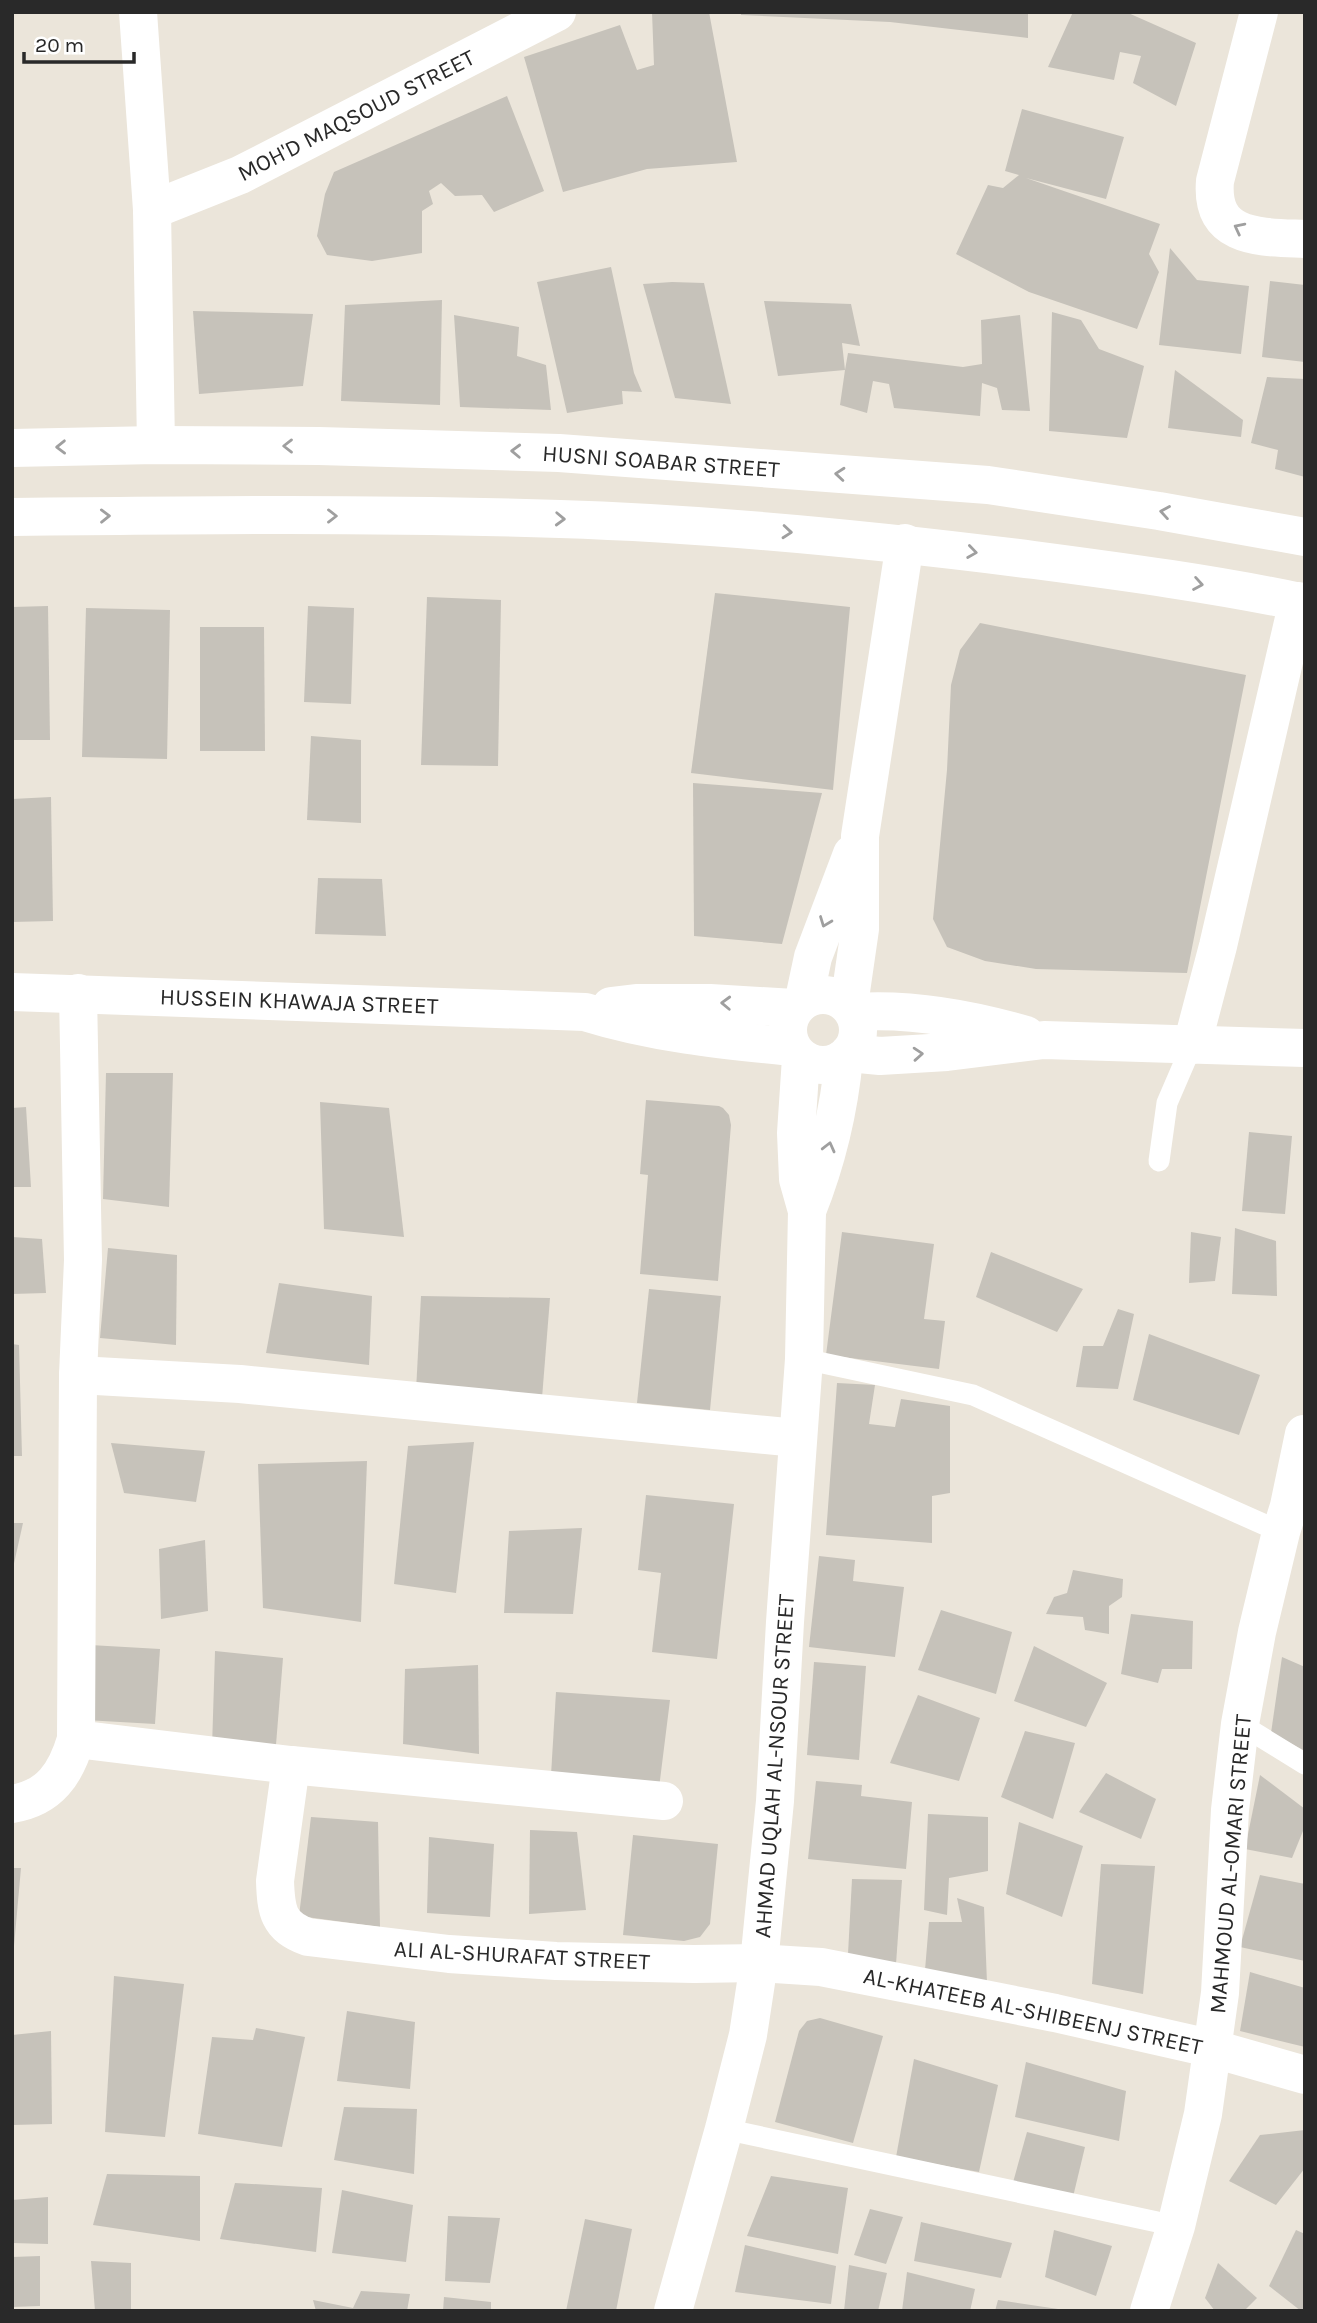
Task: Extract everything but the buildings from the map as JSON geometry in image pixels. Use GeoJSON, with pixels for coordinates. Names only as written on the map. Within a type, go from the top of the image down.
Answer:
{"type":"FeatureCollection","features":[{"type":"Feature","properties":{"kind":"street"},"geometry":{"type":"LineString","coordinates":[[138,12],[152,211],[156,445]]}},
{"type":"Feature","properties":{"kind":"street","name":"MOH'D MAQSOUD STREET"},"geometry":{"type":"LineString","coordinates":[[152,211],[240,175],[557,12]]}},
{"type":"Feature","properties":{"kind":"street"},"geometry":{"type":"LineString","coordinates":[[1259,12],[1215,181],[1213,199],[1218,213],[1232,227],[1256,236],[1305,240]]}},
{"type":"Feature","properties":{"kind":"street","name":"HUSNI SOABAR STREET"},"geometry":{"type":"LineString","coordinates":[[12,448],[319,446],[558,453],[733,465],[988,485],[1305,537]]}},
{"type":"Feature","properties":{"kind":"street"},"geometry":{"type":"LineString","coordinates":[[12,517],[389,516],[562,519],[772,531],[905,543],[1118,570],[1302,602],[1192,1045]]}},
{"type":"Feature","properties":{"kind":"street"},"geometry":{"type":"LineString","coordinates":[[847,1056],[858,1033],[851,1008],[860,929],[860,836],[905,543]]}},
{"type":"Feature","properties":{"kind":"street"},"geometry":{"type":"LineString","coordinates":[[860,836],[813,957],[799,1004],[788,1020],[787,1034],[796,1052],[811,1063],[822,1065],[847,1056],[947,1052],[1044,1040],[1305,1048]]}},
{"type":"Feature","properties":{"kind":"street","name":"HUSSEIN KHAWAJA STREET"},"geometry":{"type":"LineString","coordinates":[[12,992],[586,1012],[620,1022],[796,1052]]}},
{"type":"Feature","properties":{"kind":"street"},"geometry":{"type":"LineString","coordinates":[[12,1804],[43,1793],[59,1779],[70,1760],[76,1739],[78,1375],[83,1260],[78,993]]}},
{"type":"Feature","properties":{"kind":"street"},"geometry":{"type":"LineString","coordinates":[[799,1004],[815,995],[827,994],[839,998],[851,1008],[957,1019],[1044,1040]]}},
{"type":"Feature","properties":{"kind":"street","name":"HUSSEIN KHAWAJA STREET"},"geometry":{"type":"LineString","coordinates":[[586,1012],[636,1003],[799,1004]]}},
{"type":"Feature","properties":{"kind":"street","name":"AHMAD UQLAH AL-NSOUR STREET"},"geometry":{"type":"LineString","coordinates":[[673,2311],[748,2035],[759,1963],[775,1801],[804,1359],[807,1211],[798,1179],[796,1155],[796,1052]]}},
{"type":"Feature","properties":{"kind":"street","name":"AHMAD UQLAH AL-NSOUR STREET"},"geometry":{"type":"LineString","coordinates":[[807,1211],[834,1127],[847,1056]]}},
{"type":"Feature","properties":{"kind":"street"},"geometry":{"type":"LineString","coordinates":[[78,1375],[240,1384],[797,1438]]}},
{"type":"Feature","properties":{"kind":"street","name":"MAHMOUD AL-OMARI STREET"},"geometry":{"type":"LineString","coordinates":[[1149,2311],[1176,2225],[1203,2114],[1214,2049],[1223,1956],[1230,1810],[1240,1724],[1257,1632],[1292,1496],[1304,1434]]}},
{"type":"Feature","properties":{"kind":"street"},"geometry":{"type":"LineString","coordinates":[[76,1739],[291,1765],[664,1801]]}},
{"type":"Feature","properties":{"kind":"street","name":"ALI AL-SHURAFAT STREET"},"geometry":{"type":"LineString","coordinates":[[291,1765],[275,1881],[277,1910],[283,1921],[301,1935],[319,1940],[449,1954],[568,1961],[759,1963]]}},
{"type":"Feature","properties":{"kind":"street","name":"AL-KHATEEB AL-SHIBEENJ STREET"},"geometry":{"type":"LineString","coordinates":[[759,1963],[821,1967],[871,1975],[1214,2049],[1305,2075]]}},
{"type":"Feature","properties":{"kind":"lane"},"geometry":{"type":"LineString","coordinates":[[1159,1161],[1167,1103],[1192,1045]]}},
{"type":"Feature","properties":{"kind":"lane"},"geometry":{"type":"LineString","coordinates":[[804,1359],[974,1395],[1281,1532]]}},
{"type":"Feature","properties":{"kind":"lane","name":"MAHMOUD AL-OMARI STREET"},"geometry":{"type":"LineString","coordinates":[[1304,1434],[1305,1415]]}},
{"type":"Feature","properties":{"kind":"lane"},"geometry":{"type":"LineString","coordinates":[[1240,1724],[1305,1764]]}},
{"type":"Feature","properties":{"kind":"lane"},"geometry":{"type":"LineString","coordinates":[[724,2129],[1176,2225]]}}]}
